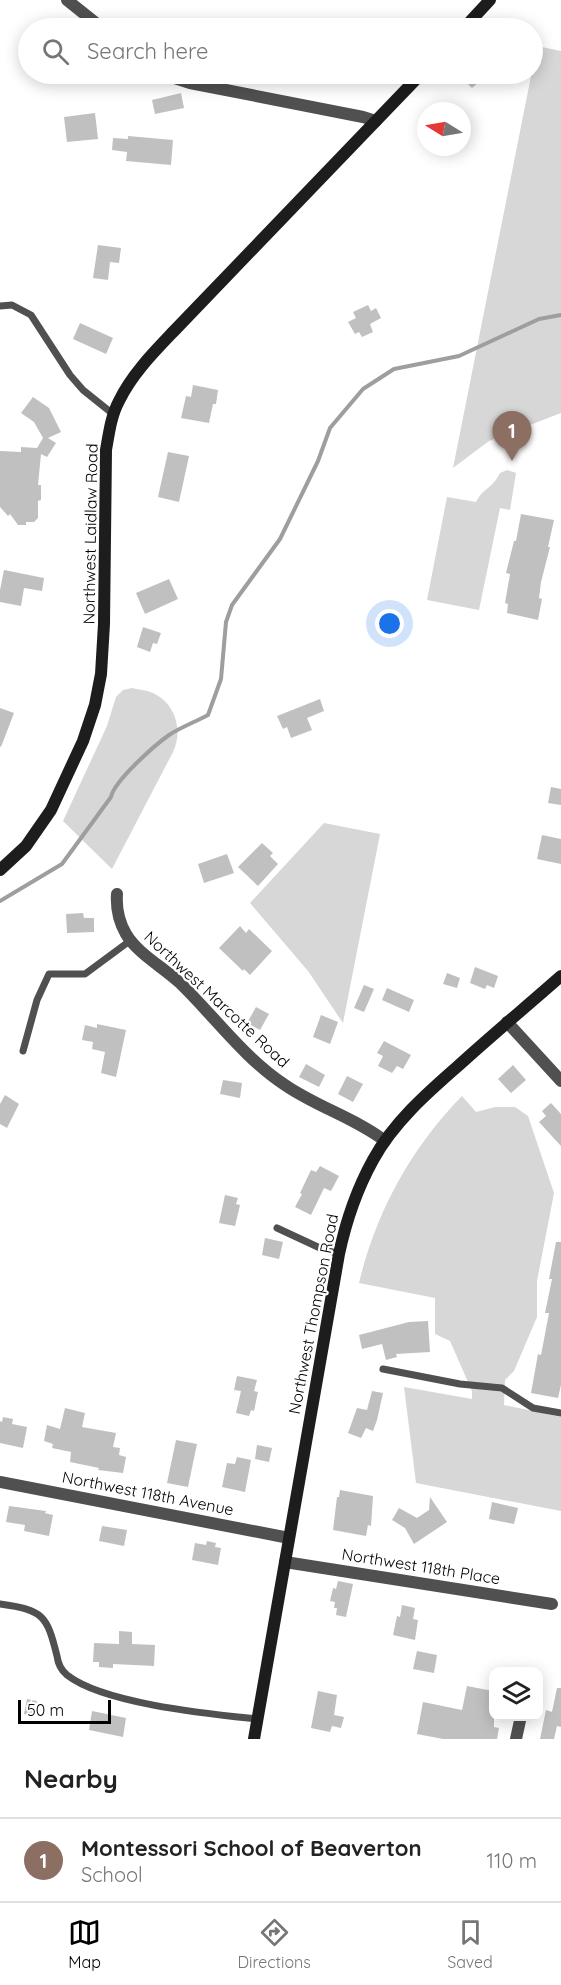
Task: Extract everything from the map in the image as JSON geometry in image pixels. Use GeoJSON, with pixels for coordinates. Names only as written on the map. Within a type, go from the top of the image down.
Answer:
{"type":"FeatureCollection","features":[{"type":"Feature","properties":{"kind":"street"},"geometry":{"type":"LineString","coordinates":[[67,0],[90,18]]}},
{"type":"Feature","properties":{"kind":"street"},"geometry":{"type":"LineString","coordinates":[[473,18],[490,0]]}},
{"type":"Feature","properties":{"kind":"street"},"geometry":{"type":"LineString","coordinates":[[195,84],[376,121]]}},
{"type":"Feature","properties":{"kind":"street","name":"Northwest Laidlaw Road"},"geometry":{"type":"LineString","coordinates":[[0,870],[26,846],[51,810],[83,741],[95,705],[101,674],[104,624],[106,450],[113,414],[128,386],[154,352],[411,84]]}},
{"type":"Feature","properties":{"kind":"street","name":"Northwest Marcotte Road"},"geometry":{"type":"LineString","coordinates":[[117,894],[117,910],[120,920],[131,940],[180,983],[250,1056],[272,1076],[299,1094],[385,1141]]}},
{"type":"Feature","properties":{"kind":"street","name":"Northwest Thompson Road"},"geometry":{"type":"LineString","coordinates":[[254,1739],[339,1254],[355,1198],[373,1159],[411,1110],[561,976]]}},
{"type":"Feature","properties":{"kind":"street"},"geometry":{"type":"LineString","coordinates":[[507,1022],[561,1081]]}},
{"type":"Feature","properties":{"kind":"street","name":"Northwest 118th Avenue"},"geometry":{"type":"LineString","coordinates":[[0,1482],[289,1538]]}},
{"type":"Feature","properties":{"kind":"street","name":"Northwest 118th Place"},"geometry":{"type":"LineString","coordinates":[[285,1562],[552,1604]]}},
{"type":"Feature","properties":{"kind":"street"},"geometry":{"type":"LineString","coordinates":[[516,1739],[520,1721]]}},
{"type":"Feature","properties":{"kind":"lane"},"geometry":{"type":"LineString","coordinates":[[0,306],[12,305],[31,315],[70,375],[91,397],[113,414]]}},
{"type":"Feature","properties":{"kind":"lane"},"geometry":{"type":"LineString","coordinates":[[23,1051],[37,1000],[49,974],[85,974],[131,940]]}},
{"type":"Feature","properties":{"kind":"lane"},"geometry":{"type":"LineString","coordinates":[[278,1228],[320,1248],[339,1254]]}},
{"type":"Feature","properties":{"kind":"lane"},"geometry":{"type":"LineString","coordinates":[[383,1369],[460,1384],[502,1388],[533,1408],[561,1413]]}},
{"type":"Feature","properties":{"kind":"lane"},"geometry":{"type":"LineString","coordinates":[[0,1604],[35,1612],[44,1620],[52,1632],[59,1665],[75,1680],[106,1693],[129,1699],[218,1715],[257,1719]]}},
{"type":"Feature","properties":{"kind":"shaded area"},"geometry":{"type":"Polygon","coordinates":[[[543,47],[561,51],[561,413],[489,441],[453,468],[529,84],[543,84],[543,47]]]}},
{"type":"Feature","properties":{"kind":"shaded area"},"geometry":{"type":"Polygon","coordinates":[[[507,470],[516,473],[510,510],[500,508],[479,610],[427,600],[447,497],[476,502],[500,473],[507,470]]]}},
{"type":"Feature","properties":{"kind":"shaded area"},"geometry":{"type":"Polygon","coordinates":[[[132,688],[152,693],[168,705],[176,719],[177,736],[173,752],[112,869],[63,821],[107,726],[116,697],[123,690],[132,688]]]}},
{"type":"Feature","properties":{"kind":"shaded area"},"geometry":{"type":"Polygon","coordinates":[[[324,823],[380,834],[343,1023],[308,971],[250,903],[324,823]]]}},
{"type":"Feature","properties":{"kind":"shaded area"},"geometry":{"type":"Polygon","coordinates":[[[462,1096],[476,1112],[495,1107],[515,1107],[528,1116],[554,1193],[537,1281],[537,1317],[514,1371],[505,1380],[504,1405],[561,1417],[561,1511],[416,1483],[404,1387],[472,1399],[472,1391],[450,1341],[435,1334],[435,1298],[359,1283],[375,1231],[398,1182],[427,1137],[462,1096]]]}},
{"type":"Feature","properties":{"kind":"building"},"geometry":{"type":"Polygon","coordinates":[[[181,93],[184,108],[155,114],[152,100],[181,93]]]}},
{"type":"Feature","properties":{"kind":"building"},"geometry":{"type":"Polygon","coordinates":[[[95,113],[98,139],[67,142],[64,117],[95,113]]]}},
{"type":"Feature","properties":{"kind":"building"},"geometry":{"type":"Polygon","coordinates":[[[128,136],[173,140],[171,165],[126,161],[127,152],[112,150],[113,138],[128,139],[128,136]]]}},
{"type":"Feature","properties":{"kind":"building"},"geometry":{"type":"Polygon","coordinates":[[[98,245],[121,248],[119,263],[110,262],[108,280],[93,278],[98,245]]]}},
{"type":"Feature","properties":{"kind":"building"},"geometry":{"type":"Polygon","coordinates":[[[368,305],[371,311],[376,308],[381,318],[370,324],[373,332],[362,337],[359,332],[355,334],[348,322],[356,318],[353,312],[368,305]]]}},
{"type":"Feature","properties":{"kind":"building"},"geometry":{"type":"Polygon","coordinates":[[[80,323],[113,338],[106,354],[73,339],[80,323]]]}},
{"type":"Feature","properties":{"kind":"building"},"geometry":{"type":"Polygon","coordinates":[[[193,385],[218,390],[209,423],[181,418],[186,396],[191,397],[193,385]]]}},
{"type":"Feature","properties":{"kind":"building"},"geometry":{"type":"Polygon","coordinates":[[[33,397],[49,408],[61,432],[48,438],[56,443],[47,457],[41,454],[38,485],[41,485],[41,500],[38,501],[38,518],[34,522],[26,522],[26,525],[18,525],[10,514],[8,516],[0,507],[0,451],[21,452],[21,447],[37,448],[43,438],[34,422],[21,413],[33,397]]]}},
{"type":"Feature","properties":{"kind":"building"},"geometry":{"type":"Polygon","coordinates":[[[168,452],[189,456],[179,502],[158,497],[168,452]]]}},
{"type":"Feature","properties":{"kind":"building"},"geometry":{"type":"Polygon","coordinates":[[[521,514],[554,520],[541,582],[539,598],[542,599],[538,620],[507,613],[508,604],[505,603],[510,574],[506,573],[514,541],[516,541],[521,514]]]}},
{"type":"Feature","properties":{"kind":"building"},"geometry":{"type":"Polygon","coordinates":[[[4,570],[44,578],[42,591],[24,588],[21,606],[0,602],[4,570]]]}},
{"type":"Feature","properties":{"kind":"building"},"geometry":{"type":"Polygon","coordinates":[[[169,579],[178,599],[145,614],[136,593],[169,579]]]}},
{"type":"Feature","properties":{"kind":"building"},"geometry":{"type":"Polygon","coordinates":[[[143,627],[161,633],[157,644],[153,643],[150,652],[137,647],[143,627]]]}},
{"type":"Feature","properties":{"kind":"building"},"geometry":{"type":"Polygon","coordinates":[[[320,699],[324,711],[307,718],[312,730],[291,738],[287,727],[283,729],[277,716],[320,699]]]}},
{"type":"Feature","properties":{"kind":"building"},"geometry":{"type":"Polygon","coordinates":[[[0,708],[14,713],[1,747],[0,746],[0,708]]]}},
{"type":"Feature","properties":{"kind":"building"},"geometry":{"type":"Polygon","coordinates":[[[551,787],[561,789],[561,805],[548,803],[551,787]]]}},
{"type":"Feature","properties":{"kind":"building"},"geometry":{"type":"Polygon","coordinates":[[[542,835],[561,839],[561,864],[537,859],[542,835]]]}},
{"type":"Feature","properties":{"kind":"building"},"geometry":{"type":"Polygon","coordinates":[[[262,843],[273,853],[270,856],[278,864],[258,886],[238,867],[262,843]]]}},
{"type":"Feature","properties":{"kind":"building"},"geometry":{"type":"Polygon","coordinates":[[[227,854],[234,873],[204,883],[198,864],[227,854]]]}},
{"type":"Feature","properties":{"kind":"building"},"geometry":{"type":"Polygon","coordinates":[[[83,913],[84,918],[94,918],[94,932],[67,933],[66,914],[83,913]]]}},
{"type":"Feature","properties":{"kind":"building"},"geometry":{"type":"Polygon","coordinates":[[[240,926],[246,933],[249,929],[272,951],[250,975],[219,948],[240,926]]]}},
{"type":"Feature","properties":{"kind":"building"},"geometry":{"type":"Polygon","coordinates":[[[475,967],[498,976],[494,988],[487,985],[485,989],[470,983],[475,967]]]}},
{"type":"Feature","properties":{"kind":"building"},"geometry":{"type":"Polygon","coordinates":[[[447,973],[460,978],[457,988],[443,984],[447,973]]]}},
{"type":"Feature","properties":{"kind":"building"},"geometry":{"type":"Polygon","coordinates":[[[364,985],[374,989],[364,1012],[354,1008],[364,985]]]}},
{"type":"Feature","properties":{"kind":"building"},"geometry":{"type":"Polygon","coordinates":[[[387,988],[414,1000],[409,1012],[382,1000],[387,988]]]}},
{"type":"Feature","properties":{"kind":"building"},"geometry":{"type":"Polygon","coordinates":[[[256,1007],[269,1014],[260,1030],[247,1023],[256,1007]]]}},
{"type":"Feature","properties":{"kind":"building"},"geometry":{"type":"Polygon","coordinates":[[[321,1015],[338,1022],[330,1044],[313,1037],[321,1015]]]}},
{"type":"Feature","properties":{"kind":"building"},"geometry":{"type":"Polygon","coordinates":[[[97,1024],[126,1030],[116,1077],[101,1073],[105,1052],[92,1049],[93,1042],[82,1040],[85,1025],[97,1028],[97,1024]]]}},
{"type":"Feature","properties":{"kind":"building"},"geometry":{"type":"Polygon","coordinates":[[[384,1041],[411,1055],[403,1069],[397,1066],[392,1073],[378,1066],[383,1056],[377,1053],[384,1041]]]}},
{"type":"Feature","properties":{"kind":"building"},"geometry":{"type":"Polygon","coordinates":[[[306,1064],[325,1075],[319,1087],[299,1077],[306,1064]]]}},
{"type":"Feature","properties":{"kind":"building"},"geometry":{"type":"Polygon","coordinates":[[[513,1065],[526,1080],[511,1093],[498,1079],[513,1065]]]}},
{"type":"Feature","properties":{"kind":"building"},"geometry":{"type":"Polygon","coordinates":[[[347,1076],[363,1084],[353,1102],[338,1094],[347,1076]]]}},
{"type":"Feature","properties":{"kind":"building"},"geometry":{"type":"Polygon","coordinates":[[[223,1080],[242,1083],[240,1098],[220,1094],[223,1080]]]}},
{"type":"Feature","properties":{"kind":"building"},"geometry":{"type":"Polygon","coordinates":[[[5,1095],[19,1104],[7,1128],[0,1124],[0,1104],[5,1095]]]}},
{"type":"Feature","properties":{"kind":"building"},"geometry":{"type":"Polygon","coordinates":[[[551,1103],[561,1114],[561,1146],[539,1122],[546,1116],[542,1111],[551,1103]]]}},
{"type":"Feature","properties":{"kind":"building"},"geometry":{"type":"Polygon","coordinates":[[[320,1166],[339,1176],[331,1191],[324,1188],[311,1215],[295,1207],[311,1170],[316,1172],[320,1166]]]}},
{"type":"Feature","properties":{"kind":"building"},"geometry":{"type":"Polygon","coordinates":[[[225,1195],[238,1198],[236,1204],[240,1205],[235,1226],[219,1223],[225,1195]]]}},
{"type":"Feature","properties":{"kind":"building"},"geometry":{"type":"Polygon","coordinates":[[[265,1238],[283,1242],[279,1259],[262,1255],[265,1238]]]}},
{"type":"Feature","properties":{"kind":"building"},"geometry":{"type":"Polygon","coordinates":[[[556,1242],[561,1242],[561,1385],[558,1398],[531,1393],[549,1313],[545,1313],[556,1242]]]}},
{"type":"Feature","properties":{"kind":"building"},"geometry":{"type":"Polygon","coordinates":[[[428,1321],[430,1352],[396,1354],[397,1357],[386,1360],[382,1344],[362,1349],[359,1335],[409,1322],[428,1321]]]}},
{"type":"Feature","properties":{"kind":"building"},"geometry":{"type":"Polygon","coordinates":[[[237,1376],[257,1380],[254,1391],[258,1392],[254,1411],[251,1410],[249,1416],[236,1413],[241,1391],[234,1390],[237,1376]]]}},
{"type":"Feature","properties":{"kind":"building"},"geometry":{"type":"Polygon","coordinates":[[[372,1391],[383,1393],[373,1431],[366,1428],[361,1438],[348,1433],[357,1408],[367,1410],[372,1391]]]}},
{"type":"Feature","properties":{"kind":"building"},"geometry":{"type":"Polygon","coordinates":[[[65,1408],[85,1413],[82,1427],[116,1433],[113,1447],[120,1448],[119,1455],[126,1457],[123,1473],[98,1470],[99,1468],[70,1462],[71,1452],[52,1448],[53,1444],[44,1441],[47,1425],[60,1429],[65,1408]]]}},
{"type":"Feature","properties":{"kind":"building"},"geometry":{"type":"Polygon","coordinates":[[[3,1417],[13,1419],[12,1424],[27,1427],[23,1448],[0,1443],[0,1421],[2,1422],[3,1417]]]}},
{"type":"Feature","properties":{"kind":"building"},"geometry":{"type":"Polygon","coordinates":[[[176,1440],[197,1444],[188,1487],[167,1483],[176,1440]]]}},
{"type":"Feature","properties":{"kind":"building"},"geometry":{"type":"Polygon","coordinates":[[[257,1445],[272,1448],[269,1462],[255,1459],[257,1445]]]}},
{"type":"Feature","properties":{"kind":"building"},"geometry":{"type":"Polygon","coordinates":[[[237,1457],[251,1460],[245,1492],[222,1487],[227,1463],[235,1464],[237,1457]]]}},
{"type":"Feature","properties":{"kind":"building"},"geometry":{"type":"Polygon","coordinates":[[[340,1490],[373,1496],[371,1526],[368,1525],[366,1536],[333,1530],[340,1490]]]}},
{"type":"Feature","properties":{"kind":"building"},"geometry":{"type":"Polygon","coordinates":[[[430,1497],[447,1522],[414,1544],[405,1528],[392,1520],[399,1508],[417,1518],[429,1510],[430,1497]]]}},
{"type":"Feature","properties":{"kind":"building"},"geometry":{"type":"Polygon","coordinates":[[[492,1502],[518,1508],[514,1524],[489,1519],[492,1502]]]}},
{"type":"Feature","properties":{"kind":"building"},"geometry":{"type":"Polygon","coordinates":[[[9,1506],[46,1511],[45,1513],[53,1515],[49,1536],[24,1531],[25,1525],[6,1522],[9,1506]]]}},
{"type":"Feature","properties":{"kind":"building"},"geometry":{"type":"Polygon","coordinates":[[[102,1526],[127,1530],[124,1546],[99,1541],[102,1526]]]}},
{"type":"Feature","properties":{"kind":"building"},"geometry":{"type":"Polygon","coordinates":[[[207,1541],[216,1543],[215,1547],[221,1548],[218,1565],[192,1560],[195,1543],[206,1545],[207,1541]]]}},
{"type":"Feature","properties":{"kind":"building"},"geometry":{"type":"Polygon","coordinates":[[[338,1581],[353,1584],[346,1617],[336,1615],[335,1602],[330,1601],[333,1588],[336,1589],[338,1581]]]}},
{"type":"Feature","properties":{"kind":"building"},"geometry":{"type":"Polygon","coordinates":[[[402,1605],[415,1608],[413,1619],[418,1620],[415,1640],[393,1635],[402,1605]]]}},
{"type":"Feature","properties":{"kind":"building"},"geometry":{"type":"Polygon","coordinates":[[[119,1631],[132,1632],[132,1644],[155,1645],[154,1666],[113,1664],[113,1668],[99,1667],[99,1662],[93,1662],[94,1643],[119,1644],[119,1631]]]}},
{"type":"Feature","properties":{"kind":"building"},"geometry":{"type":"Polygon","coordinates":[[[417,1651],[437,1655],[434,1673],[413,1669],[417,1651]]]}},
{"type":"Feature","properties":{"kind":"building"},"geometry":{"type":"Polygon","coordinates":[[[467,1686],[489,1690],[489,1721],[494,1721],[494,1727],[499,1728],[497,1739],[443,1739],[417,1734],[423,1702],[462,1710],[467,1686]]]}},
{"type":"Feature","properties":{"kind":"building"},"geometry":{"type":"Polygon","coordinates":[[[557,1688],[561,1688],[561,1727],[557,1726],[554,1739],[540,1739],[546,1710],[552,1712],[557,1688]]]}},
{"type":"Feature","properties":{"kind":"building"},"geometry":{"type":"Polygon","coordinates":[[[318,1691],[337,1695],[334,1715],[344,1717],[341,1728],[332,1726],[330,1732],[311,1728],[318,1691]]]}},
{"type":"Feature","properties":{"kind":"building"},"geometry":{"type":"Polygon","coordinates":[[[27,1699],[37,1701],[34,1716],[24,1714],[27,1699]]]}},
{"type":"Feature","properties":{"kind":"building"},"geometry":{"type":"Polygon","coordinates":[[[92,1711],[126,1718],[123,1737],[89,1730],[92,1711]]]}},
{"type":"Feature","properties":{"kind":"waterway"},"geometry":{"type":"LineString","coordinates":[[0,901],[62,864],[111,797],[119,782],[136,764],[169,735],[208,715],[221,679],[226,622],[232,605],[280,539],[318,461],[330,428],[363,389],[394,369],[459,356],[539,319],[561,315]]}},
{"type":"Feature","properties":{"kind":"place","name":"Montessori School of Beaverton"},"geometry":{"type":"Point","coordinates":[512,461]}}]}
